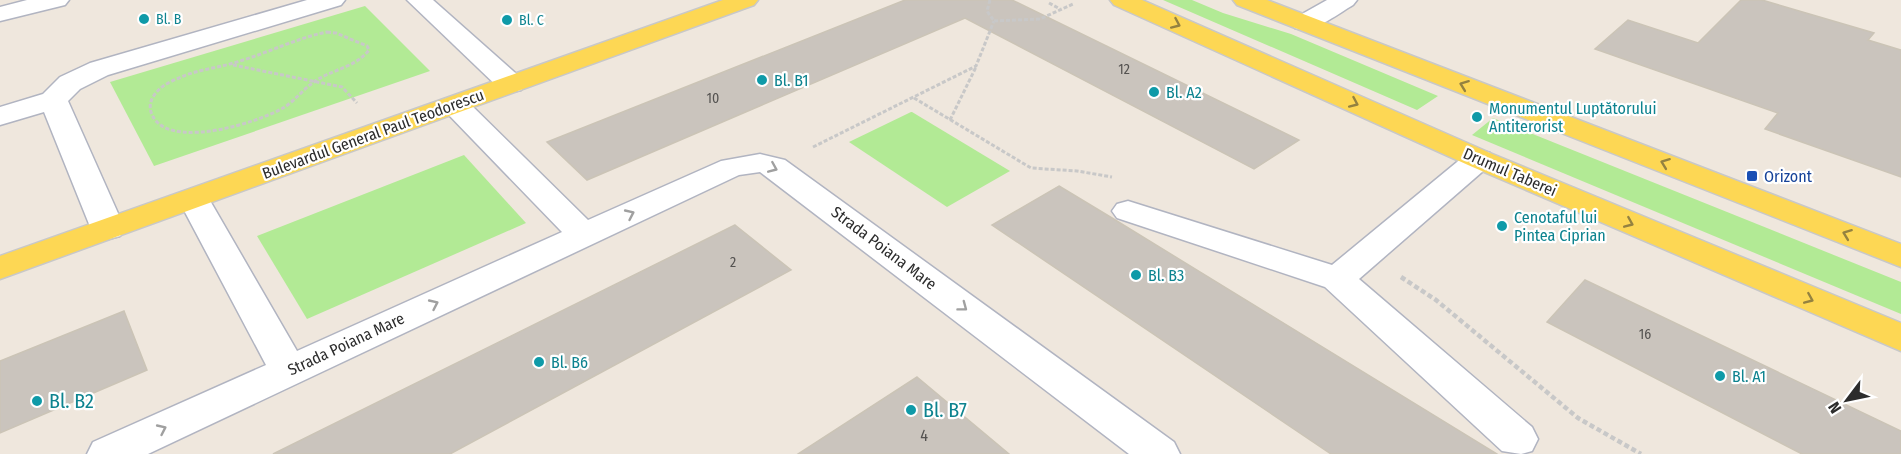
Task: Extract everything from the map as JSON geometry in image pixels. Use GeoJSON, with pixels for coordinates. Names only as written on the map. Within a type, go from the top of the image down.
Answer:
{"type":"FeatureCollection","features":[{"type":"Feature","properties":{"kind":"main road","name":"Bulevardul General Paul Teodorescu"},"geometry":{"type":"LineString","coordinates":[[0,268],[746,0]]}},
{"type":"Feature","properties":{"kind":"main road","name":"Drumul Taberei"},"geometry":{"type":"LineString","coordinates":[[1122,0],[1479,159],[1901,338]]}},
{"type":"Feature","properties":{"kind":"main road"},"geometry":{"type":"LineString","coordinates":[[1245,0],[1901,256]]}},
{"type":"Feature","properties":{"kind":"street"},"geometry":{"type":"LineString","coordinates":[[0,14],[57,0]]}},
{"type":"Feature","properties":{"kind":"street"},"geometry":{"type":"LineString","coordinates":[[0,116],[53,100],[70,83],[99,69],[333,0]]}},
{"type":"Feature","properties":{"kind":"street"},"geometry":{"type":"LineString","coordinates":[[419,0],[512,84]]}},
{"type":"Feature","properties":{"kind":"street"},"geometry":{"type":"LineString","coordinates":[[1304,23],[1345,0]]}},
{"type":"Feature","properties":{"kind":"street"},"geometry":{"type":"LineString","coordinates":[[53,100],[108,229]]}},
{"type":"Feature","properties":{"kind":"street"},"geometry":{"type":"LineString","coordinates":[[455,105],[584,235]]}},
{"type":"Feature","properties":{"kind":"street"},"geometry":{"type":"LineString","coordinates":[[1337,279],[1479,159]]}},
{"type":"Feature","properties":{"kind":"street","name":"Strada Poiana Mare"},"geometry":{"type":"LineString","coordinates":[[108,454],[732,167],[760,163],[774,166],[1142,450]]}},
{"type":"Feature","properties":{"kind":"street"},"geometry":{"type":"LineString","coordinates":[[194,198],[289,371]]}},
{"type":"Feature","properties":{"kind":"street"},"geometry":{"type":"LineString","coordinates":[[1128,211],[1337,279],[1517,439]]}},
{"type":"Feature","properties":{"kind":"path"},"geometry":{"type":"LineString","coordinates":[[990,0],[987,11],[994,21]]}},
{"type":"Feature","properties":{"kind":"path"},"geometry":{"type":"LineString","coordinates":[[1049,3],[1061,10]]}},
{"type":"Feature","properties":{"kind":"path"},"geometry":{"type":"LineString","coordinates":[[994,21],[1040,20],[1073,4]]}},
{"type":"Feature","properties":{"kind":"path"},"geometry":{"type":"LineString","coordinates":[[950,120],[976,66],[994,21]]}},
{"type":"Feature","properties":{"kind":"path"},"geometry":{"type":"LineString","coordinates":[[327,32],[336,33],[366,46],[369,50],[358,61],[314,81],[298,98],[281,109],[236,125],[216,130],[177,132],[163,128],[156,123],[151,113],[151,102],[156,93],[165,85],[187,75],[230,64],[309,36],[327,32]]}},
{"type":"Feature","properties":{"kind":"path"},"geometry":{"type":"LineString","coordinates":[[230,64],[342,87],[357,103]]}},
{"type":"Feature","properties":{"kind":"path"},"geometry":{"type":"LineString","coordinates":[[774,166],[976,66]]}},
{"type":"Feature","properties":{"kind":"green space"},"geometry":{"type":"Polygon","coordinates":[[[1163,0],[1192,0],[1223,13],[1291,34],[1438,96],[1417,110],[1163,0]]]}},
{"type":"Feature","properties":{"kind":"green space"},"geometry":{"type":"Polygon","coordinates":[[[365,6],[430,71],[154,166],[110,82],[365,6]]]}},
{"type":"Feature","properties":{"kind":"green space"},"geometry":{"type":"Polygon","coordinates":[[[912,112],[1010,171],[947,207],[849,142],[912,112]]]}},
{"type":"Feature","properties":{"kind":"green space"},"geometry":{"type":"Polygon","coordinates":[[[1493,118],[1901,282],[1901,314],[1472,135],[1493,118]]]}},
{"type":"Feature","properties":{"kind":"green space"},"geometry":{"type":"Polygon","coordinates":[[[464,155],[526,223],[307,319],[257,236],[464,155]]]}},
{"type":"Feature","properties":{"kind":"building"},"geometry":{"type":"Polygon","coordinates":[[[905,0],[1012,0],[1299,140],[1254,169],[965,18],[587,180],[547,142],[905,0]]]}},
{"type":"Feature","properties":{"kind":"building"},"geometry":{"type":"Polygon","coordinates":[[[1741,0],[1762,0],[1874,33],[1868,40],[1901,50],[1901,177],[1765,129],[1778,113],[1595,49],[1628,20],[1698,43],[1741,0]]]}},
{"type":"Feature","properties":{"kind":"building","name":"Bl. B3"},"geometry":{"type":"Polygon","coordinates":[[[1059,186],[1497,454],[1331,454],[992,225],[1059,186]]]}},
{"type":"Feature","properties":{"kind":"building","name":"Bl. B6"},"geometry":{"type":"Polygon","coordinates":[[[735,225],[791,270],[450,454],[273,454],[735,225]]]}},
{"type":"Feature","properties":{"kind":"building","name":"Bl. A1"},"geometry":{"type":"Polygon","coordinates":[[[1585,280],[1901,431],[1901,454],[1802,454],[1547,322],[1585,280]]]}},
{"type":"Feature","properties":{"kind":"building","name":"Bl. B2"},"geometry":{"type":"Polygon","coordinates":[[[124,311],[147,370],[0,433],[0,361],[124,311]]]}},
{"type":"Feature","properties":{"kind":"building","name":"Bl. B7"},"geometry":{"type":"Polygon","coordinates":[[[917,377],[1009,454],[798,454],[917,377]]]}},
{"type":"Feature","properties":{"kind":"place","name":"Bl. B"},"geometry":{"type":"Point","coordinates":[144,19]}},
{"type":"Feature","properties":{"kind":"place","name":"Bl. C"},"geometry":{"type":"Point","coordinates":[507,20]}},
{"type":"Feature","properties":{"kind":"place","name":"Bl. B1"},"geometry":{"type":"Point","coordinates":[762,80]}},
{"type":"Feature","properties":{"kind":"place","name":"Bl. A2"},"geometry":{"type":"Point","coordinates":[1154,92]}},
{"type":"Feature","properties":{"kind":"place","name":"Monumentul Luptătorului Antiterorist"},"geometry":{"type":"Point","coordinates":[1477,117]}},
{"type":"Feature","properties":{"kind":"place","name":"Orizont"},"geometry":{"type":"Point","coordinates":[1752,176]}},
{"type":"Feature","properties":{"kind":"place","name":"Cenotaful lui Pintea Ciprian"},"geometry":{"type":"Point","coordinates":[1502,226]}},
{"type":"Feature","properties":{"kind":"place","name":"Bl. B3"},"geometry":{"type":"Point","coordinates":[1136,275]}},
{"type":"Feature","properties":{"kind":"place","name":"Bl. B6"},"geometry":{"type":"Point","coordinates":[539,362]}},
{"type":"Feature","properties":{"kind":"place","name":"Bl. A1"},"geometry":{"type":"Point","coordinates":[1720,376]}},
{"type":"Feature","properties":{"kind":"place","name":"Bl. B2"},"geometry":{"type":"Point","coordinates":[37,401]}},
{"type":"Feature","properties":{"kind":"place","name":"Bl. B7"},"geometry":{"type":"Point","coordinates":[911,410]}}]}
